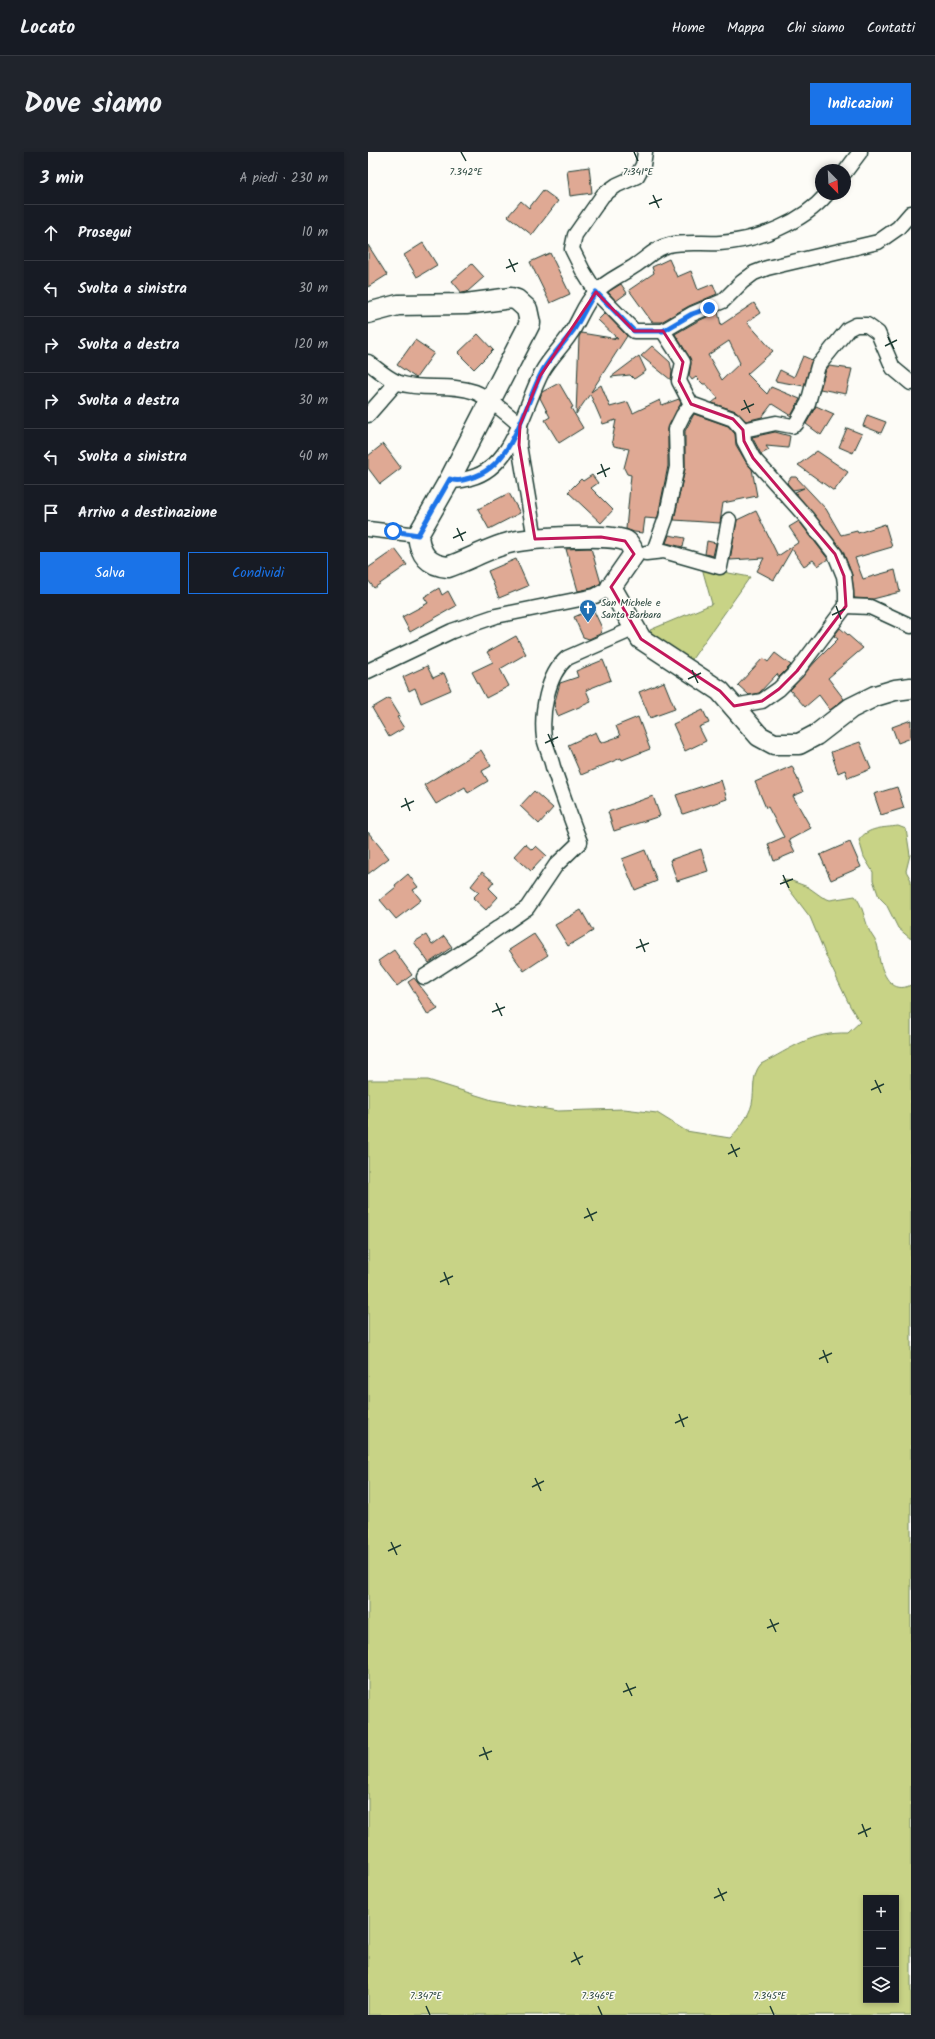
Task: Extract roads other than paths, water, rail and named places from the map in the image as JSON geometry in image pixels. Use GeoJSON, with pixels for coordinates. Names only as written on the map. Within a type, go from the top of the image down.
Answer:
{"type":"FeatureCollection","features":[{"type":"Feature","properties":{"kind":"street"},"geometry":{"type":"LineString","coordinates":[[645,152],[643,164],[637,176],[617,185],[603,195],[575,235],[572,249],[583,272],[596,292],[634,331],[663,331],[692,314],[723,301],[742,282],[754,273],[767,268],[878,242],[898,228],[911,213]]}},
{"type":"Feature","properties":{"kind":"street"},"geometry":{"type":"LineString","coordinates":[[851,164],[860,152]]}},
{"type":"Feature","properties":{"kind":"street"},"geometry":{"type":"LineString","coordinates":[[450,479],[454,481],[465,480],[485,471],[508,448],[520,425],[544,368],[574,329],[586,305],[596,292],[637,265],[652,253],[669,245],[722,243],[745,239],[798,220],[817,206],[822,200]]}},
{"type":"Feature","properties":{"kind":"street"},"geometry":{"type":"LineString","coordinates":[[368,312],[398,306],[466,304],[510,298],[523,304],[529,316],[528,329],[450,479],[418,535],[422,553],[428,561],[438,566],[448,567],[512,542],[535,539],[601,537],[625,541],[632,547],[634,554]]}},
{"type":"Feature","properties":{"kind":"street"},"geometry":{"type":"LineString","coordinates":[[743,430],[776,423],[792,426],[796,424],[808,403],[818,366],[848,329],[856,324],[867,325],[878,333],[893,368],[911,383]]}},
{"type":"Feature","properties":{"kind":"street"},"geometry":{"type":"LineString","coordinates":[[663,331],[683,362],[678,381],[691,404],[733,419],[743,430],[744,441],[754,458],[807,518],[835,554],[844,576],[846,606],[797,671],[779,689],[762,701],[734,706]]}},
{"type":"Feature","properties":{"kind":"street"},"geometry":{"type":"LineString","coordinates":[[368,362],[397,382],[410,386],[465,389],[477,393],[520,425]]}},
{"type":"Feature","properties":{"kind":"street"},"geometry":{"type":"LineString","coordinates":[[368,414],[397,382]]}},
{"type":"Feature","properties":{"kind":"street"},"geometry":{"type":"LineString","coordinates":[[654,551],[666,518],[677,466],[676,429],[682,415],[691,404]]}},
{"type":"Feature","properties":{"kind":"street"},"geometry":{"type":"LineString","coordinates":[[520,425],[519,445],[535,539]]}},
{"type":"Feature","properties":{"kind":"street"},"geometry":{"type":"LineString","coordinates":[[368,671],[452,631],[496,616],[595,596],[611,587],[634,554],[664,551],[720,567],[729,520]]}},
{"type":"Feature","properties":{"kind":"street"},"geometry":{"type":"LineString","coordinates":[[368,530],[418,535]]}},
{"type":"Feature","properties":{"kind":"street"},"geometry":{"type":"LineString","coordinates":[[611,587],[633,629],[641,639],[649,646],[720,691],[758,736],[774,744],[799,744],[816,735],[851,708],[875,696],[895,690],[911,688]]}},
{"type":"Feature","properties":{"kind":"street"},"geometry":{"type":"LineString","coordinates":[[846,606],[870,607],[911,626]]}},
{"type":"Feature","properties":{"kind":"street"},"geometry":{"type":"LineString","coordinates":[[424,977],[527,908],[556,865],[580,842],[568,813],[544,738],[544,714],[550,688],[560,664],[567,658],[633,629]]}},
{"type":"Feature","properties":{"kind":"place","name":"San Michele e Santa Barbara"},"geometry":{"type":"Point","coordinates":[588,623]}}]}
